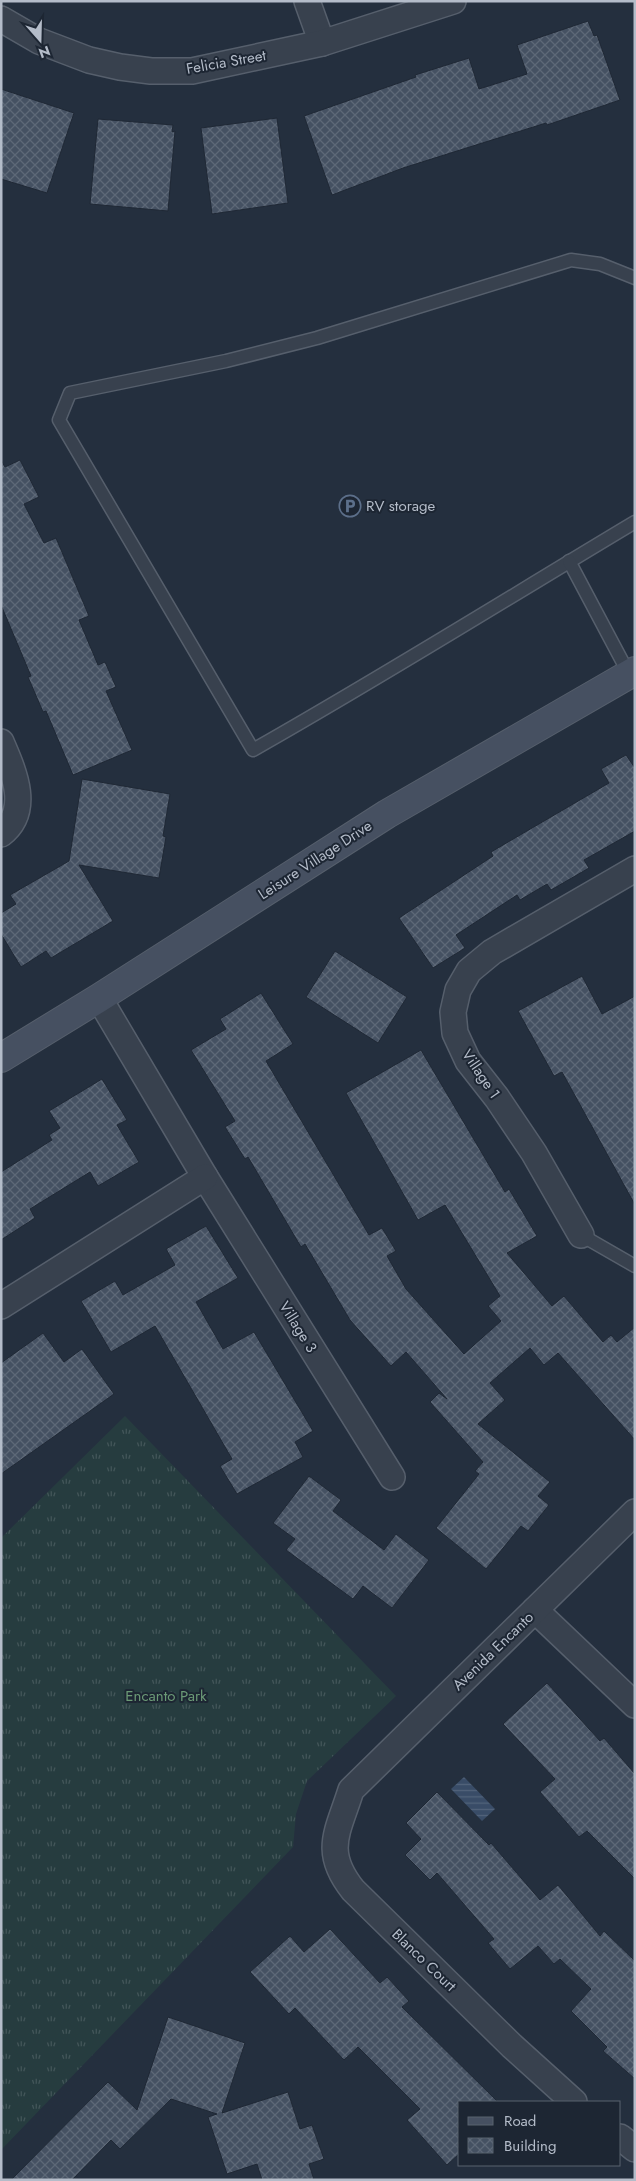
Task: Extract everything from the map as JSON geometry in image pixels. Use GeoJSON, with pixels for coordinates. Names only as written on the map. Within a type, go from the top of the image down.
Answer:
{"type":"FeatureCollection","features":[{"type":"Feature","properties":{"kind":"street"},"geometry":{"type":"LineString","coordinates":[[307,1],[322,44]]}},
{"type":"Feature","properties":{"kind":"street","name":"Felicia Street"},"geometry":{"type":"LineString","coordinates":[[1,19],[59,50],[104,64],[151,71],[192,71],[322,44],[453,1]]}},
{"type":"Feature","properties":{"kind":"street","name":"Leisure Village Drive"},"geometry":{"type":"LineString","coordinates":[[1,1058],[99,998],[387,814],[632,672]]}},
{"type":"Feature","properties":{"kind":"street"},"geometry":{"type":"LineString","coordinates":[[1,742],[16,777],[18,798],[14,815],[1,834]]}},
{"type":"Feature","properties":{"kind":"street","name":"Village 1"},"geometry":{"type":"LineString","coordinates":[[581,1235],[534,1153],[498,1098],[468,1061],[455,1033],[453,1012],[458,990],[469,972],[492,952],[635,868]]}},
{"type":"Feature","properties":{"kind":"street","name":"Village 3"},"geometry":{"type":"LineString","coordinates":[[99,998],[205,1178],[392,1476]]}},
{"type":"Feature","properties":{"kind":"street"},"geometry":{"type":"LineString","coordinates":[[1,1306],[205,1178]]}},
{"type":"Feature","properties":{"kind":"street","name":"Avenida Encanto"},"geometry":{"type":"LineString","coordinates":[[351,1790],[635,1512]]}},
{"type":"Feature","properties":{"kind":"street"},"geometry":{"type":"LineString","coordinates":[[535,1610],[635,1706]]}},
{"type":"Feature","properties":{"kind":"street","name":"Blanco Court"},"geometry":{"type":"LineString","coordinates":[[351,1790],[334,1840],[335,1861],[343,1878],[512,2046],[573,2101]]}},
{"type":"Feature","properties":{"kind":"street"},"geometry":{"type":"LineString","coordinates":[[621,2138],[635,2149]]}},
{"type":"Feature","properties":{"kind":"lane"},"geometry":{"type":"LineString","coordinates":[[635,278],[600,264],[571,260],[317,338],[226,361],[70,393],[59,420],[253,750],[334,704],[635,522]]}},
{"type":"Feature","properties":{"kind":"lane"},"geometry":{"type":"LineString","coordinates":[[569,561],[632,672]]}},
{"type":"Feature","properties":{"kind":"lane"},"geometry":{"type":"LineString","coordinates":[[581,1235],[635,1266]]}},
{"type":"Feature","properties":{"kind":"green space","name":"Encanto Park"},"geometry":{"type":"Polygon","coordinates":[[[125,1416],[396,1696],[307,1781],[296,1814],[293,1847],[2,2149],[1,1538],[125,1416]]]}},
{"type":"Feature","properties":{"kind":"water"},"geometry":{"type":"Polygon","coordinates":[[[464,1777],[495,1809],[482,1821],[451,1789],[464,1777]]]}},
{"type":"Feature","properties":{"kind":"building"},"geometry":{"type":"Polygon","coordinates":[[[588,21],[594,36],[597,35],[620,100],[547,125],[546,123],[403,168],[332,195],[304,116],[416,77],[415,75],[469,58],[479,89],[527,74],[517,45],[588,21]]]}},
{"type":"Feature","properties":{"kind":"building"},"geometry":{"type":"Polygon","coordinates":[[[1,89],[74,113],[47,193],[1,179],[1,89]]]}},
{"type":"Feature","properties":{"kind":"building"},"geometry":{"type":"Polygon","coordinates":[[[277,118],[288,203],[212,214],[201,128],[277,118]]]}},
{"type":"Feature","properties":{"kind":"building"},"geometry":{"type":"Polygon","coordinates":[[[98,119],[173,125],[172,132],[175,131],[168,211],[90,204],[98,119]]]}},
{"type":"Feature","properties":{"kind":"building"},"geometry":{"type":"Polygon","coordinates":[[[1,460],[5,467],[20,460],[39,497],[24,504],[44,543],[56,538],[89,616],[79,620],[98,665],[105,662],[116,687],[106,691],[132,750],[73,775],[46,711],[43,712],[28,677],[31,676],[1,605],[1,460]]]}},
{"type":"Feature","properties":{"kind":"building"},"geometry":{"type":"Polygon","coordinates":[[[626,755],[635,768],[635,831],[584,860],[589,868],[551,890],[547,884],[520,900],[517,895],[456,935],[465,948],[433,968],[399,918],[493,856],[491,852],[609,783],[601,769],[626,755]]]}},
{"type":"Feature","properties":{"kind":"building"},"geometry":{"type":"Polygon","coordinates":[[[82,779],[170,794],[163,836],[166,837],[159,878],[79,865],[113,921],[51,958],[46,951],[21,967],[1,934],[1,913],[16,904],[10,895],[69,861],[82,779]]]}},
{"type":"Feature","properties":{"kind":"building"},"geometry":{"type":"Polygon","coordinates":[[[335,951],[407,997],[378,1043],[306,997],[335,951]]]}},
{"type":"Feature","properties":{"kind":"building"},"geometry":{"type":"Polygon","coordinates":[[[582,976],[602,1014],[635,996],[635,1205],[562,1072],[554,1076],[518,1011],[582,976]]]}},
{"type":"Feature","properties":{"kind":"building"},"geometry":{"type":"Polygon","coordinates":[[[261,993],[293,1044],[266,1061],[369,1235],[382,1228],[396,1251],[387,1256],[406,1289],[464,1354],[501,1321],[488,1306],[500,1296],[445,1205],[418,1220],[346,1093],[421,1050],[505,1192],[509,1189],[537,1236],[507,1253],[552,1306],[564,1296],[603,1342],[611,1335],[617,1342],[635,1327],[635,1440],[558,1353],[544,1365],[530,1348],[490,1383],[505,1400],[478,1424],[550,1482],[538,1496],[549,1505],[528,1531],[521,1526],[486,1569],[436,1528],[479,1474],[475,1471],[483,1462],[430,1402],[439,1393],[447,1399],[406,1352],[391,1366],[350,1320],[305,1244],[301,1247],[248,1157],[245,1159],[225,1127],[235,1121],[191,1050],[226,1029],[220,1019],[261,993]]]}},
{"type":"Feature","properties":{"kind":"building"},"geometry":{"type":"Polygon","coordinates":[[[102,1079],[127,1120],[117,1125],[139,1162],[98,1186],[90,1172],[30,1209],[35,1218],[1,1240],[1,1172],[52,1140],[49,1135],[60,1128],[49,1111],[102,1079]]]}},
{"type":"Feature","properties":{"kind":"building"},"geometry":{"type":"Polygon","coordinates":[[[206,1226],[238,1278],[196,1302],[223,1349],[254,1332],[313,1431],[295,1442],[303,1457],[237,1494],[220,1466],[232,1459],[155,1326],[111,1352],[81,1301],[115,1281],[123,1295],[175,1265],[166,1249],[206,1226]]]}},
{"type":"Feature","properties":{"kind":"building"},"geometry":{"type":"Polygon","coordinates":[[[43,1333],[64,1362],[82,1349],[114,1394],[1,1474],[1,1363],[43,1333]]]}},
{"type":"Feature","properties":{"kind":"building"},"geometry":{"type":"Polygon","coordinates":[[[309,1476],[341,1500],[333,1511],[384,1550],[396,1534],[429,1560],[392,1608],[363,1586],[353,1599],[286,1550],[295,1539],[273,1523],[309,1476]]]}},
{"type":"Feature","properties":{"kind":"building"},"geometry":{"type":"Polygon","coordinates":[[[547,1683],[600,1741],[604,1738],[635,1774],[635,1879],[587,1831],[579,1837],[540,1792],[555,1779],[503,1724],[547,1683]]]}},
{"type":"Feature","properties":{"kind":"building"},"geometry":{"type":"Polygon","coordinates":[[[437,1792],[489,1845],[491,1843],[540,1900],[558,1885],[600,1936],[604,1931],[635,1961],[635,2079],[603,2051],[607,2047],[571,2011],[591,1989],[560,1959],[554,1964],[538,1946],[510,1969],[488,1943],[494,1939],[437,1873],[430,1880],[405,1855],[421,1839],[406,1823],[437,1792]]]}},
{"type":"Feature","properties":{"kind":"building"},"geometry":{"type":"Polygon","coordinates":[[[330,1929],[380,1983],[387,1977],[409,2001],[402,2007],[497,2101],[458,2101],[458,2155],[447,2165],[407,2120],[420,2109],[358,2047],[344,2060],[295,2008],[289,2014],[250,1972],[290,1936],[304,1952],[330,1929]]]}},
{"type":"Feature","properties":{"kind":"building"},"geometry":{"type":"Polygon","coordinates":[[[168,2017],[245,2043],[222,2113],[288,2092],[300,2129],[312,2125],[324,2159],[309,2164],[314,2180],[262,2180],[257,2164],[227,2174],[208,2117],[217,2114],[171,2099],[120,2149],[111,2140],[72,2180],[11,2180],[108,2082],[137,2110],[168,2017]]]}},
{"type":"Feature","properties":{"kind":"place","name":"RV storage"},"geometry":{"type":"Point","coordinates":[350,506]}}]}
